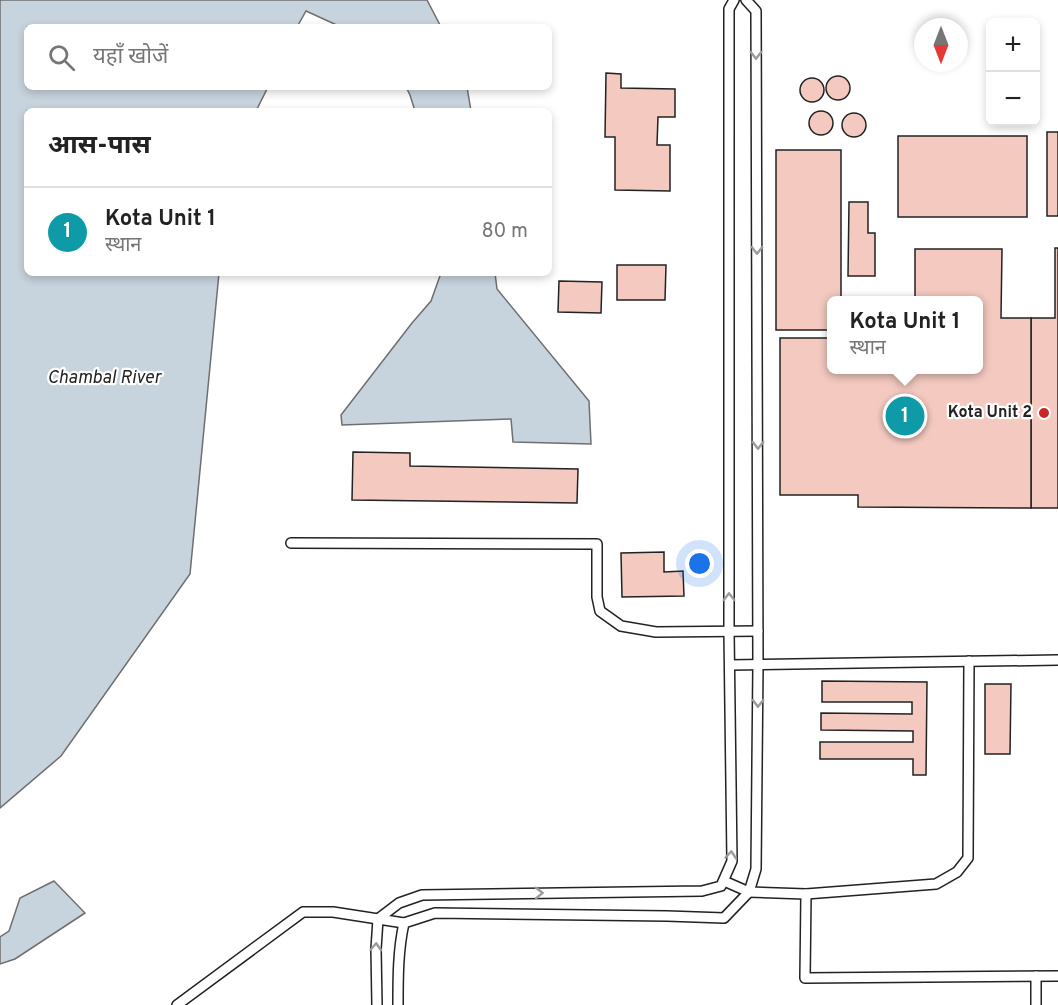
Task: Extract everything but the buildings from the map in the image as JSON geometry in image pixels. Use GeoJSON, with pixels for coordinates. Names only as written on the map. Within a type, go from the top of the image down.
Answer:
{"type":"FeatureCollection","features":[{"type":"Feature","properties":{"kind":"lane"},"geometry":{"type":"LineString","coordinates":[[376,1005],[378,919],[399,903],[422,895],[702,891],[721,886],[732,861],[729,632],[729,9],[734,0]]}},
{"type":"Feature","properties":{"kind":"lane"},"geometry":{"type":"LineString","coordinates":[[177,1005],[303,912],[333,912],[404,923],[435,913],[724,918],[749,892],[756,869],[758,664],[756,11],[746,0]]}},
{"type":"Feature","properties":{"kind":"lane"},"geometry":{"type":"LineString","coordinates":[[291,543],[597,544],[597,597],[600,611],[621,626],[656,632],[758,631]]}},
{"type":"Feature","properties":{"kind":"lane"},"geometry":{"type":"LineString","coordinates":[[730,664],[1058,660]]}},
{"type":"Feature","properties":{"kind":"lane"},"geometry":{"type":"LineString","coordinates":[[724,881],[749,892],[806,894],[936,884],[957,872],[968,858],[969,661]]}},
{"type":"Feature","properties":{"kind":"lane"},"geometry":{"type":"LineString","coordinates":[[806,894],[805,978],[1058,976]]}},
{"type":"Feature","properties":{"kind":"lane"},"geometry":{"type":"LineString","coordinates":[[398,1005],[400,941],[404,923]]}},
{"type":"Feature","properties":{"kind":"lane"},"geometry":{"type":"LineString","coordinates":[[1036,976],[1036,1005]]}},
{"type":"Feature","properties":{"kind":"water","name":"Chambal River"},"geometry":{"type":"Polygon","coordinates":[[[0,0],[427,0],[439,24],[334,24],[306,11],[299,24],[24,24],[24,90],[266,90],[258,108],[24,108],[24,276],[219,276],[190,574],[61,756],[0,808],[0,0]]]}},
{"type":"Feature","properties":{"kind":"water"},"geometry":{"type":"Polygon","coordinates":[[[408,90],[468,90],[470,108],[414,108],[408,90]]]}},
{"type":"Feature","properties":{"kind":"water"},"geometry":{"type":"Polygon","coordinates":[[[440,276],[495,276],[497,289],[589,401],[591,444],[513,442],[511,419],[342,425],[341,415],[431,301],[440,276]]]}},
{"type":"Feature","properties":{"kind":"water"},"geometry":{"type":"Polygon","coordinates":[[[54,881],[85,913],[15,959],[0,964],[0,937],[9,931],[20,898],[54,881]]]}},
{"type":"Feature","properties":{"kind":"place","name":"Kota Unit 2"},"geometry":{"type":"Point","coordinates":[1044,413]}},
{"type":"Feature","properties":{"kind":"place","name":"Kota Unit 1"},"geometry":{"type":"Point","coordinates":[905,416]}}]}
